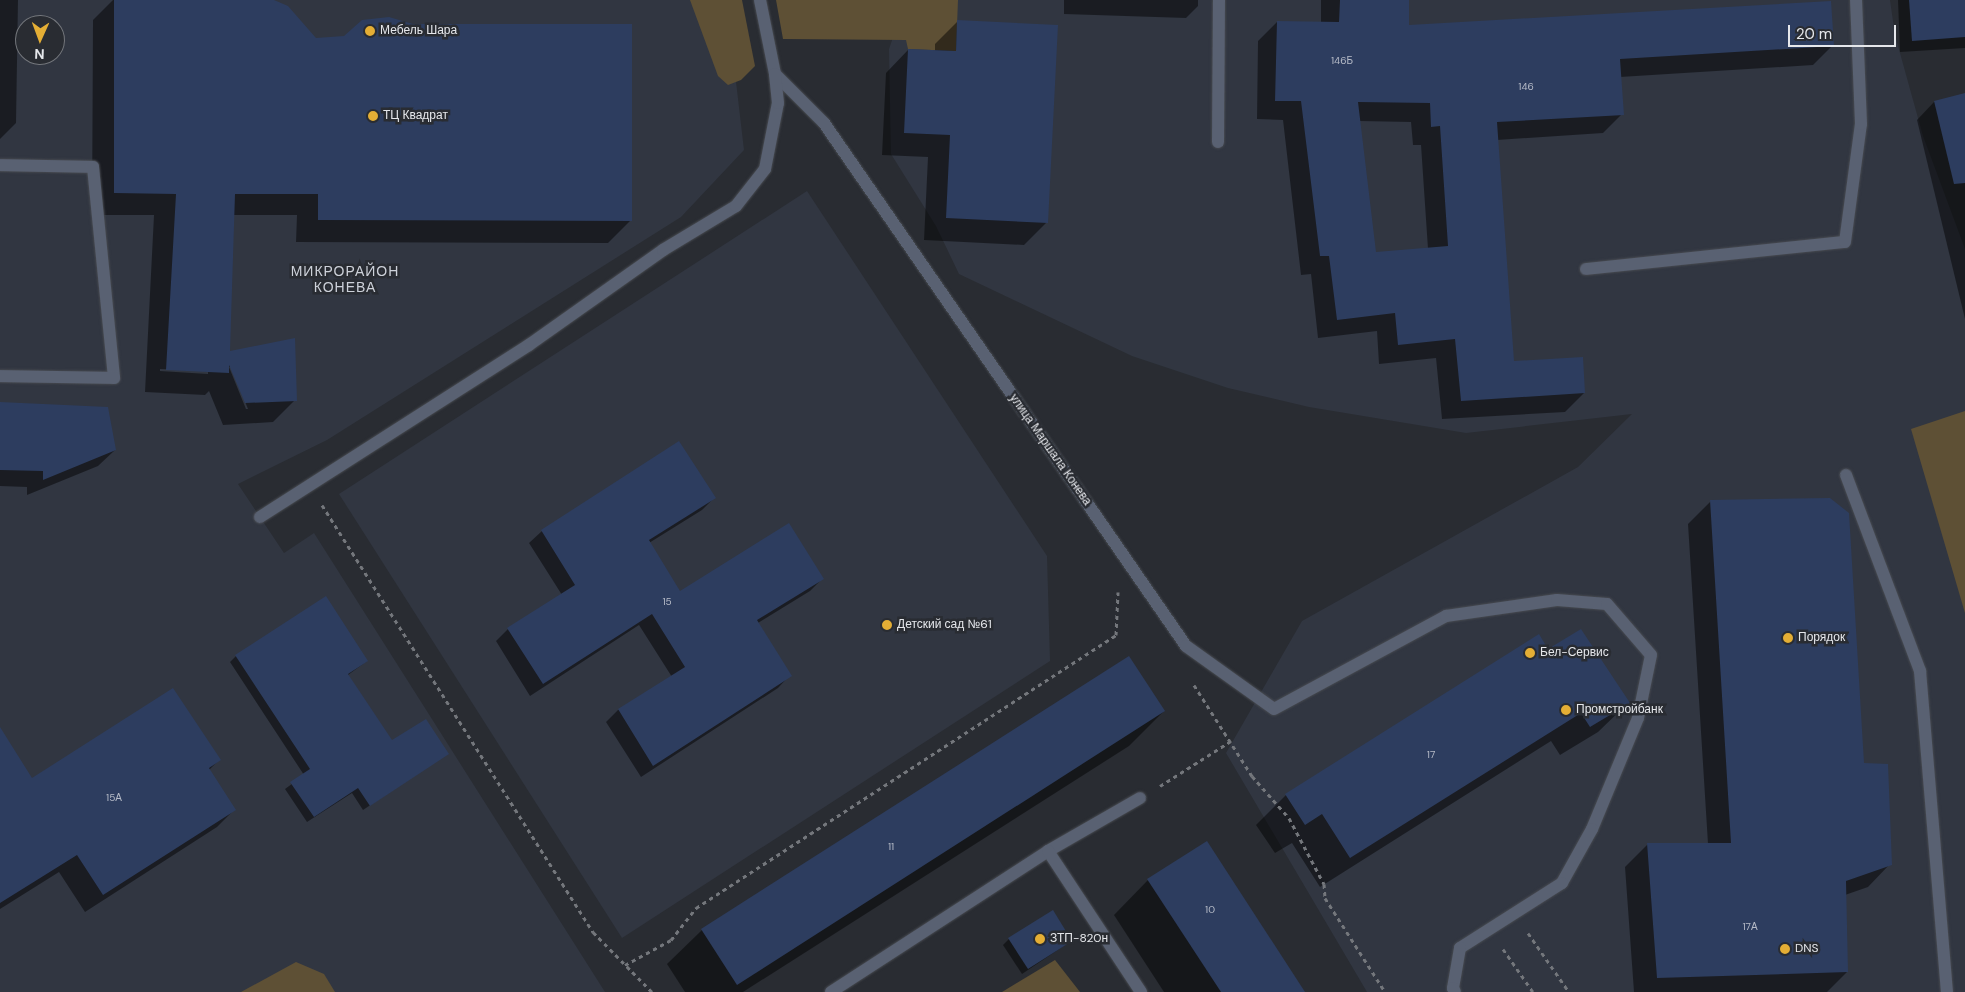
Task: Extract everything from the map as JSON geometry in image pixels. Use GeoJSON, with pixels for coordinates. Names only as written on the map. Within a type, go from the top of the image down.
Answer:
{"type":"FeatureCollection","features":[{"type":"Feature","properties":{"kind":"lane"},"geometry":{"type":"LineString","coordinates":[[260,517],[308,484],[529,345],[663,250],[736,206],[765,169],[778,103],[775,74],[760,0]]}},
{"type":"Feature","properties":{"kind":"lane"},"geometry":{"type":"LineString","coordinates":[[1218,142],[1219,0]]}},
{"type":"Feature","properties":{"kind":"lane"},"geometry":{"type":"LineString","coordinates":[[1586,269],[1845,242],[1861,124],[1856,0]]}},
{"type":"Feature","properties":{"kind":"lane","name":"улица Маршала Конева"},"geometry":{"type":"LineString","coordinates":[[775,74],[824,123],[1186,646],[1274,709],[1446,616],[1558,600],[1607,604],[1652,655],[1638,718],[1592,829],[1562,882],[1515,913]]}},
{"type":"Feature","properties":{"kind":"lane"},"geometry":{"type":"LineString","coordinates":[[0,165],[93,167],[114,378],[0,376]]}},
{"type":"Feature","properties":{"kind":"lane"},"geometry":{"type":"LineString","coordinates":[[1846,475],[1920,671],[1947,992]]}},
{"type":"Feature","properties":{"kind":"lane"},"geometry":{"type":"LineString","coordinates":[[831,992],[1048,851],[1140,798]]}},
{"type":"Feature","properties":{"kind":"lane"},"geometry":{"type":"LineString","coordinates":[[1048,851],[1141,992]]}},
{"type":"Feature","properties":{"kind":"lane"},"geometry":{"type":"LineString","coordinates":[[1455,992],[1452,988],[1460,948],[1515,913]]}},
{"type":"Feature","properties":{"kind":"path"},"geometry":{"type":"LineString","coordinates":[[308,484],[593,932],[652,992]]}},
{"type":"Feature","properties":{"kind":"path"},"geometry":{"type":"LineString","coordinates":[[625,965],[671,940],[696,908],[1116,635],[1118,584],[1123,590]]}},
{"type":"Feature","properties":{"kind":"path"},"geometry":{"type":"LineString","coordinates":[[1193,683],[1252,776],[1289,818],[1324,884],[1325,898],[1384,992]]}},
{"type":"Feature","properties":{"kind":"path"},"geometry":{"type":"LineString","coordinates":[[1140,798],[1231,741]]}},
{"type":"Feature","properties":{"kind":"path"},"geometry":{"type":"LineString","coordinates":[[1515,913],[1569,992]]}},
{"type":"Feature","properties":{"kind":"path"},"geometry":{"type":"LineString","coordinates":[[1490,929],[1533,992]]}},
{"type":"Feature","properties":{"kind":"shaded area"},"geometry":{"type":"Polygon","coordinates":[[[0,0],[713,0],[731,39],[744,150],[681,217],[327,440],[238,484],[284,553],[314,533],[605,992],[0,992],[0,0]]]}},
{"type":"Feature","properties":{"kind":"shaded area"},"geometry":{"type":"Polygon","coordinates":[[[690,0],[742,0],[755,66],[741,80],[728,85],[718,76],[690,0]]]}},
{"type":"Feature","properties":{"kind":"shaded area"},"geometry":{"type":"Polygon","coordinates":[[[776,0],[958,0],[956,51],[908,49],[906,40],[783,39],[776,0]]]}},
{"type":"Feature","properties":{"kind":"shaded area"},"geometry":{"type":"Polygon","coordinates":[[[906,0],[1890,0],[1895,35],[1923,136],[1965,249],[1965,992],[1367,992],[1226,753],[1302,621],[1578,467],[1632,414],[1466,433],[1309,407],[1228,388],[1132,356],[959,274],[936,226],[891,154],[889,49],[906,0]]]}},
{"type":"Feature","properties":{"kind":"shaded area"},"geometry":{"type":"Polygon","coordinates":[[[807,191],[1047,556],[1050,661],[622,938],[339,494],[807,191]]]}},
{"type":"Feature","properties":{"kind":"shaded area"},"geometry":{"type":"Polygon","coordinates":[[[1965,411],[1965,613],[1911,429],[1965,411]]]}},
{"type":"Feature","properties":{"kind":"shaded area"},"geometry":{"type":"Polygon","coordinates":[[[1055,960],[1080,992],[1002,992],[1055,960]]]}},
{"type":"Feature","properties":{"kind":"shaded area"},"geometry":{"type":"Polygon","coordinates":[[[296,962],[324,974],[335,992],[241,992],[296,962]]]}},
{"type":"Feature","properties":{"kind":"building","name":"ТЦ Квадрат"},"geometry":{"type":"Polygon","coordinates":[[[114,0],[274,0],[288,6],[316,38],[344,36],[362,20],[389,17],[413,24],[632,24],[632,221],[318,220],[318,194],[235,194],[230,351],[295,338],[297,401],[245,403],[229,365],[229,373],[166,370],[176,194],[114,193],[114,0]]]}},
{"type":"Feature","properties":{"kind":"building"},"geometry":{"type":"Polygon","coordinates":[[[1340,0],[1409,0],[1409,25],[1831,1],[1834,46],[1620,59],[1624,115],[1497,122],[1514,361],[1583,357],[1585,393],[1461,401],[1455,339],[1398,345],[1395,313],[1337,320],[1329,256],[1320,256],[1301,101],[1275,101],[1277,21],[1339,22],[1340,0]],[[1358,102],[1376,252],[1448,246],[1440,126],[1431,127],[1430,103],[1358,102]]]}},
{"type":"Feature","properties":{"kind":"building"},"geometry":{"type":"Polygon","coordinates":[[[1909,0],[1965,0],[1965,37],[1912,41],[1909,0]]]}},
{"type":"Feature","properties":{"kind":"building"},"geometry":{"type":"Polygon","coordinates":[[[957,20],[1058,25],[1048,223],[946,218],[950,135],[904,133],[908,49],[956,51],[957,20]]]}},
{"type":"Feature","properties":{"kind":"building"},"geometry":{"type":"Polygon","coordinates":[[[1965,93],[1965,183],[1954,184],[1934,101],[1965,93]]]}},
{"type":"Feature","properties":{"kind":"building"},"geometry":{"type":"Polygon","coordinates":[[[0,402],[108,407],[116,450],[43,480],[43,471],[0,470],[0,402]]]}},
{"type":"Feature","properties":{"kind":"building"},"geometry":{"type":"Polygon","coordinates":[[[679,441],[716,498],[649,540],[680,591],[789,523],[824,579],[757,620],[792,676],[653,766],[618,709],[685,667],[652,614],[543,684],[507,628],[575,585],[541,530],[679,441]]]}},
{"type":"Feature","properties":{"kind":"building","name":"Порядок"},"geometry":{"type":"Polygon","coordinates":[[[1830,498],[1849,513],[1864,763],[1888,764],[1892,865],[1846,881],[1848,972],[1657,978],[1647,843],[1731,843],[1710,500],[1830,498]]]}},
{"type":"Feature","properties":{"kind":"building"},"geometry":{"type":"Polygon","coordinates":[[[326,596],[368,661],[348,674],[392,740],[426,719],[449,754],[370,806],[358,788],[314,817],[290,782],[310,769],[235,655],[326,596]]]}},
{"type":"Feature","properties":{"kind":"building"},"geometry":{"type":"Polygon","coordinates":[[[1581,629],[1630,703],[1590,727],[1581,713],[1350,858],[1322,814],[1305,825],[1285,794],[1539,634],[1548,649],[1581,629]]]}},
{"type":"Feature","properties":{"kind":"building"},"geometry":{"type":"Polygon","coordinates":[[[1129,656],[1165,711],[737,985],[701,929],[1129,656]]]}},
{"type":"Feature","properties":{"kind":"building"},"geometry":{"type":"Polygon","coordinates":[[[173,688],[221,760],[209,768],[236,810],[103,895],[77,855],[0,903],[0,727],[32,778],[173,688]]]}},
{"type":"Feature","properties":{"kind":"building"},"geometry":{"type":"Polygon","coordinates":[[[1207,841],[1305,992],[1221,992],[1147,879],[1207,841]]]}},
{"type":"Feature","properties":{"kind":"building","name":"ЗТП-820н"},"geometry":{"type":"Polygon","coordinates":[[[1053,910],[1072,941],[1028,969],[1008,938],[1053,910]]]}},
{"type":"Feature","properties":{"kind":"place","name":"Мебель Шара"},"geometry":{"type":"Point","coordinates":[370,31]}},
{"type":"Feature","properties":{"kind":"place","name":"ТЦ Квадрат"},"geometry":{"type":"Point","coordinates":[373,116]}},
{"type":"Feature","properties":{"kind":"place","name":"Детский сад №61"},"geometry":{"type":"Point","coordinates":[887,625]}},
{"type":"Feature","properties":{"kind":"place","name":"Порядок"},"geometry":{"type":"Point","coordinates":[1788,638]}},
{"type":"Feature","properties":{"kind":"place","name":"Бел-Сервис"},"geometry":{"type":"Point","coordinates":[1530,653]}},
{"type":"Feature","properties":{"kind":"place","name":"Промстройбанк"},"geometry":{"type":"Point","coordinates":[1566,710]}},
{"type":"Feature","properties":{"kind":"place","name":"ЗТП-820н"},"geometry":{"type":"Point","coordinates":[1040,939]}},
{"type":"Feature","properties":{"kind":"place","name":"DNS"},"geometry":{"type":"Point","coordinates":[1785,949]}},
{"type":"Feature","properties":{"kind":"district","name":"МИКРОРАЙОН КОНЕВА"},"geometry":{"type":"Point","coordinates":[345,280]}}]}
